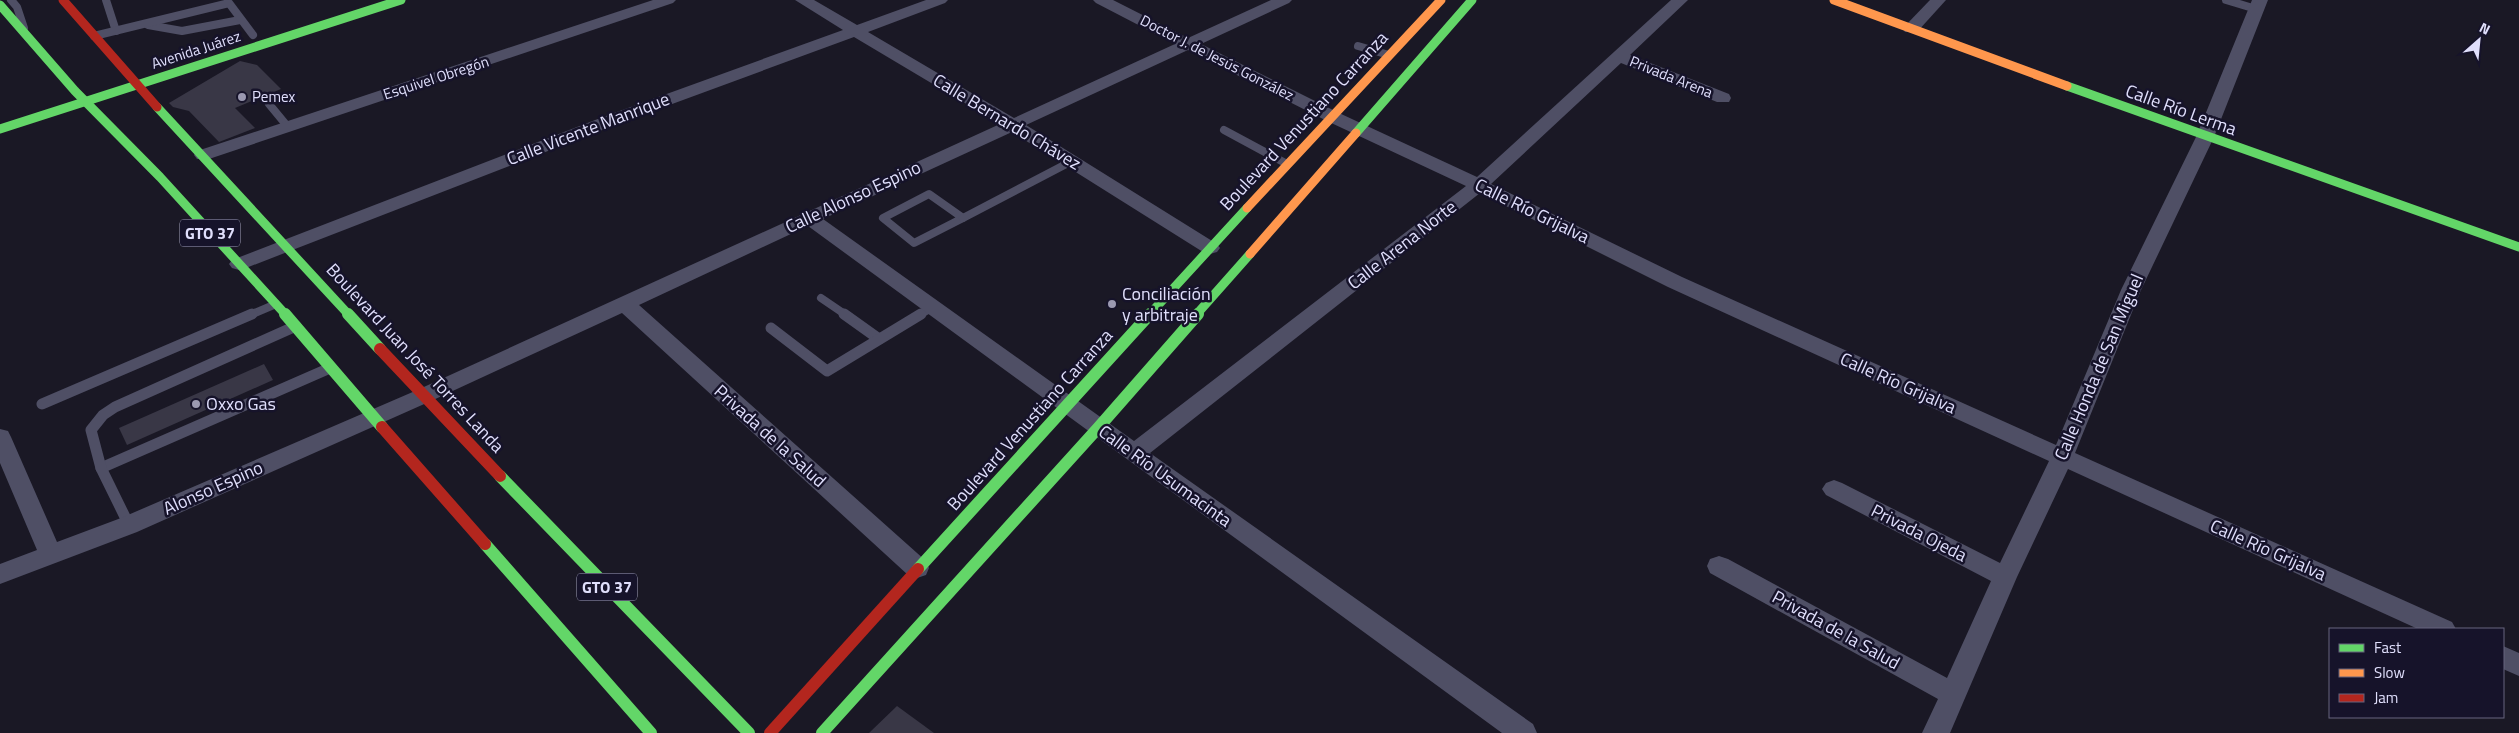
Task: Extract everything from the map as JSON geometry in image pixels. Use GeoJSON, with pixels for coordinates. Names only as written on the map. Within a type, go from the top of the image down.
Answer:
{"type":"FeatureCollection","features":[{"type":"Feature","properties":{"kind":"main road","name":"Avenida Juárez"},"geometry":{"type":"LineString","coordinates":[[249,36],[367,0]]}},
{"type":"Feature","properties":{"kind":"main road","name":"Avenida Juárez"},"geometry":{"type":"LineString","coordinates":[[0,129],[401,0]]}},
{"type":"Feature","properties":{"kind":"main road","name":"Boulevard Venustiano Carranza"},"geometry":{"type":"LineString","coordinates":[[770,733],[917,568],[1069,405],[1287,164],[1441,0]]}},
{"type":"Feature","properties":{"kind":"main road"},"geometry":{"type":"LineString","coordinates":[[822,733],[1098,428],[1358,128],[1472,0]]}},
{"type":"Feature","properties":{"kind":"main road","name":"Calle Río Lerma"},"geometry":{"type":"LineString","coordinates":[[1834,0],[2205,137],[2519,247]]}},
{"type":"Feature","properties":{"kind":"main road","name":"Boulevard Juan José Torres Landa"},"geometry":{"type":"LineString","coordinates":[[67,4],[127,73],[286,244],[423,396],[749,733]]}},
{"type":"Feature","properties":{"kind":"main road","name":"GTO 37"},"geometry":{"type":"LineString","coordinates":[[0,5],[6,19],[26,33],[86,102],[160,176],[296,326],[330,368],[651,733]]}},
{"type":"Feature","properties":{"kind":"street","name":"Esquivel Obregón"},"geometry":{"type":"LineString","coordinates":[[203,155],[668,0]]}},
{"type":"Feature","properties":{"kind":"street","name":"Calle Bernardo Chávez"},"geometry":{"type":"LineString","coordinates":[[803,0],[1012,124],[1210,248]]}},
{"type":"Feature","properties":{"kind":"street","name":"Calle Vicente Manrique"},"geometry":{"type":"LineString","coordinates":[[239,264],[286,244],[609,121],[940,0]]}},
{"type":"Feature","properties":{"kind":"street","name":"Doctor J. de Jesús González"},"geometry":{"type":"LineString","coordinates":[[1101,0],[1358,128]]}},
{"type":"Feature","properties":{"kind":"street","name":"Calle Alonso Espino"},"geometry":{"type":"LineString","coordinates":[[423,396],[1284,0]]}},
{"type":"Feature","properties":{"kind":"street","name":"Calle Arena Norte"},"geometry":{"type":"LineString","coordinates":[[1133,454],[1479,185],[1680,0]]}},
{"type":"Feature","properties":{"kind":"street"},"geometry":{"type":"LineString","coordinates":[[1911,29],[1938,0]]}},
{"type":"Feature","properties":{"kind":"street","name":"Calle Honda de San Miguel"},"geometry":{"type":"LineString","coordinates":[[1936,733],[2005,577],[2062,457],[2132,290],[2205,137],[2258,5]]}},
{"type":"Feature","properties":{"kind":"street","name":"Privada Arena"},"geometry":{"type":"LineString","coordinates":[[1619,56],[1723,98]]}},
{"type":"Feature","properties":{"kind":"street","name":"Calle Río Grijalva"},"geometry":{"type":"LineString","coordinates":[[1358,128],[1479,185],[1675,282],[2441,628]]}},
{"type":"Feature","properties":{"kind":"street","name":"Calle Río Usumacinta"},"geometry":{"type":"LineString","coordinates":[[808,218],[1069,405],[1133,454],[1523,733]]}},
{"type":"Feature","properties":{"kind":"street","name":"Privada de la Salud"},"geometry":{"type":"LineString","coordinates":[[624,303],[917,568]]}},
{"type":"Feature","properties":{"kind":"street","name":"Alonso Espino"},"geometry":{"type":"LineString","coordinates":[[0,574],[50,553],[129,525],[423,396]]}},
{"type":"Feature","properties":{"kind":"street"},"geometry":{"type":"LineString","coordinates":[[0,437],[50,553]]}},
{"type":"Feature","properties":{"kind":"street","name":"Privada Ojeda"},"geometry":{"type":"LineString","coordinates":[[1834,489],[2005,577]]}},
{"type":"Feature","properties":{"kind":"street","name":"Privada de la Salud"},"geometry":{"type":"LineString","coordinates":[[1719,566],[1952,694]]}},
{"type":"Feature","properties":{"kind":"street"},"geometry":{"type":"LineString","coordinates":[[2504,657],[2519,664]]}},
{"type":"Feature","properties":{"kind":"lane"},"geometry":{"type":"LineString","coordinates":[[10,0],[18,8],[26,33]]}},
{"type":"Feature","properties":{"kind":"lane"},"geometry":{"type":"LineString","coordinates":[[55,0],[67,4]]}},
{"type":"Feature","properties":{"kind":"lane"},"geometry":{"type":"LineString","coordinates":[[106,0],[116,31]]}},
{"type":"Feature","properties":{"kind":"lane"},"geometry":{"type":"LineString","coordinates":[[2226,0],[2258,5]]}},
{"type":"Feature","properties":{"kind":"lane"},"geometry":{"type":"LineString","coordinates":[[94,36],[229,3],[249,36]]}},
{"type":"Feature","properties":{"kind":"lane"},"geometry":{"type":"LineString","coordinates":[[145,24],[182,31],[240,20]]}},
{"type":"Feature","properties":{"kind":"lane"},"geometry":{"type":"LineString","coordinates":[[1358,46],[1389,55]]}},
{"type":"Feature","properties":{"kind":"lane"},"geometry":{"type":"LineString","coordinates":[[269,104],[288,127]]}},
{"type":"Feature","properties":{"kind":"lane"},"geometry":{"type":"LineString","coordinates":[[1224,130],[1287,164]]}},
{"type":"Feature","properties":{"kind":"lane"},"geometry":{"type":"LineString","coordinates":[[963,218],[929,194],[883,218],[914,243],[963,218],[1072,161]]}},
{"type":"Feature","properties":{"kind":"lane"},"geometry":{"type":"LineString","coordinates":[[821,298],[879,339]]}},
{"type":"Feature","properties":{"kind":"lane"},"geometry":{"type":"LineString","coordinates":[[42,404],[276,304]]}},
{"type":"Feature","properties":{"kind":"lane"},"geometry":{"type":"LineString","coordinates":[[771,328],[827,371],[932,307]]}},
{"type":"Feature","properties":{"kind":"lane"},"geometry":{"type":"LineString","coordinates":[[129,525],[101,468],[91,430],[103,415],[134,398],[296,326]]}},
{"type":"Feature","properties":{"kind":"lane"},"geometry":{"type":"LineString","coordinates":[[101,468],[330,368]]}},
{"type":"Feature","properties":{"kind":"building","name":"Pemex"},"geometry":{"type":"Polygon","coordinates":[[[240,61],[257,65],[281,89],[235,108],[255,128],[219,142],[189,111],[173,107],[169,103],[240,61]]]}},
{"type":"Feature","properties":{"kind":"building","name":"Oxxo Gas"},"geometry":{"type":"Polygon","coordinates":[[[264,364],[273,380],[127,445],[119,428],[264,364]]]}},
{"type":"Feature","properties":{"kind":"building"},"geometry":{"type":"Polygon","coordinates":[[[897,706],[934,733],[869,733],[897,706]]]}},
{"type":"Feature","properties":{"kind":"traffic: fast"},"geometry":{"type":"LineString","coordinates":[[0,129],[401,0]]}},
{"type":"Feature","properties":{"kind":"traffic: fast"},"geometry":{"type":"LineString","coordinates":[[1356,133],[1472,0]]}},
{"type":"Feature","properties":{"kind":"traffic: fast"},"geometry":{"type":"LineString","coordinates":[[0,5],[75,91],[160,177],[296,326],[382,427]]}},
{"type":"Feature","properties":{"kind":"traffic: fast"},"geometry":{"type":"LineString","coordinates":[[2067,86],[2519,247]]}},
{"type":"Feature","properties":{"kind":"traffic: fast"},"geometry":{"type":"LineString","coordinates":[[157,107],[380,349]]}},
{"type":"Feature","properties":{"kind":"traffic: fast"},"geometry":{"type":"LineString","coordinates":[[918,569],[1247,208]]}},
{"type":"Feature","properties":{"kind":"traffic: fast"},"geometry":{"type":"LineString","coordinates":[[822,733],[1098,428],[1250,254]]}},
{"type":"Feature","properties":{"kind":"traffic: fast"},"geometry":{"type":"LineString","coordinates":[[500,476],[749,733]]}},
{"type":"Feature","properties":{"kind":"traffic: fast"},"geometry":{"type":"LineString","coordinates":[[485,544],[651,733]]}},
{"type":"Feature","properties":{"kind":"traffic: slow"},"geometry":{"type":"LineString","coordinates":[[1247,208],[1441,0]]}},
{"type":"Feature","properties":{"kind":"traffic: slow"},"geometry":{"type":"LineString","coordinates":[[1834,0],[2067,86]]}},
{"type":"Feature","properties":{"kind":"traffic: slow"},"geometry":{"type":"LineString","coordinates":[[1250,254],[1356,133]]}},
{"type":"Feature","properties":{"kind":"traffic: jam"},"geometry":{"type":"LineString","coordinates":[[63,0],[157,107]]}},
{"type":"Feature","properties":{"kind":"traffic: jam"},"geometry":{"type":"LineString","coordinates":[[380,349],[500,476]]}},
{"type":"Feature","properties":{"kind":"traffic: jam"},"geometry":{"type":"LineString","coordinates":[[382,427],[485,544]]}},
{"type":"Feature","properties":{"kind":"traffic: jam"},"geometry":{"type":"LineString","coordinates":[[770,733],[918,569]]}},
{"type":"Feature","properties":{"kind":"place","name":"Pemex"},"geometry":{"type":"Point","coordinates":[242,97]}},
{"type":"Feature","properties":{"kind":"place","name":"Conciliación y arbitraje"},"geometry":{"type":"Point","coordinates":[1112,304]}},
{"type":"Feature","properties":{"kind":"place","name":"Oxxo Gas"},"geometry":{"type":"Point","coordinates":[196,404]}}]}
